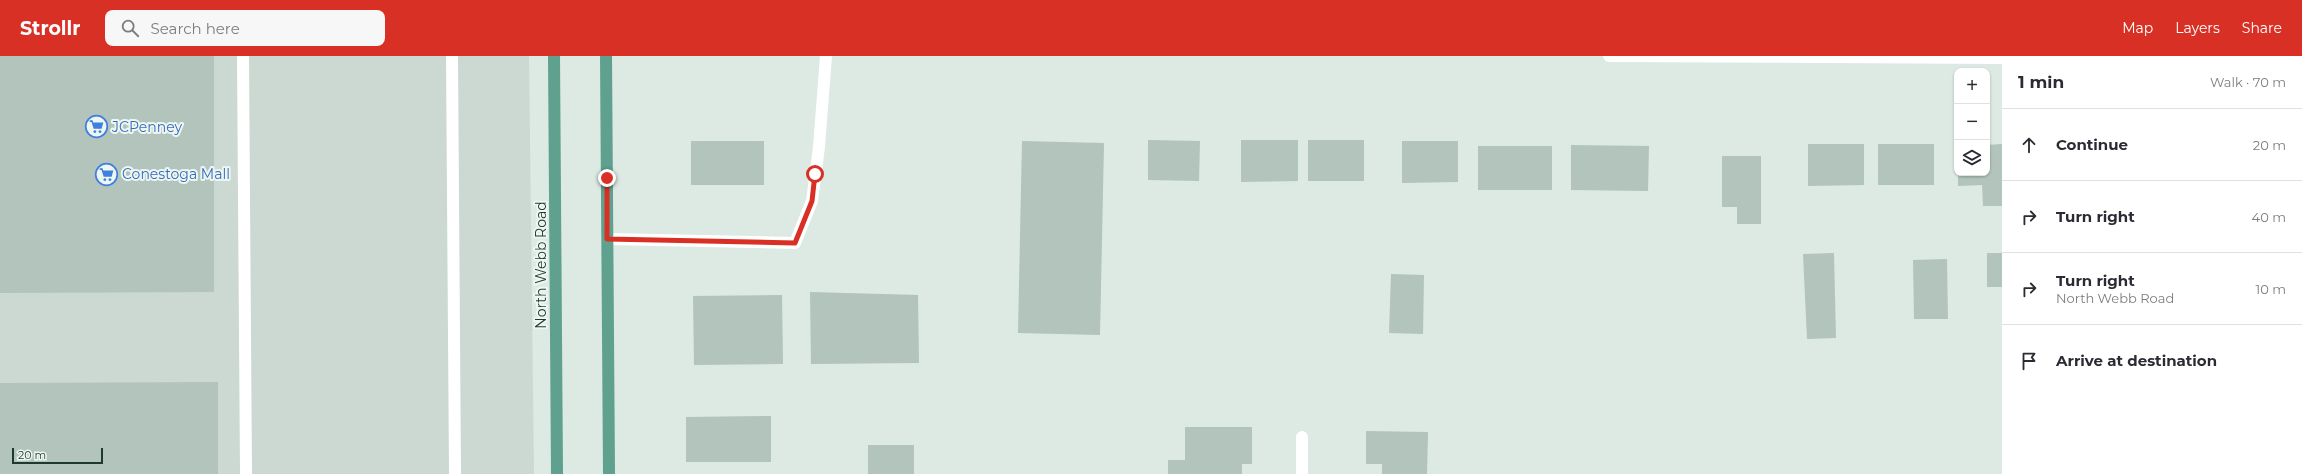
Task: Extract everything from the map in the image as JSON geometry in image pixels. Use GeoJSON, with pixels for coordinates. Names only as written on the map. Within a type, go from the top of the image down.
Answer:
{"type":"FeatureCollection","features":[{"type":"Feature","properties":{"kind":"main road","name":"North Webb Road"},"geometry":{"type":"LineString","coordinates":[[554,56],[557,474]]}},
{"type":"Feature","properties":{"kind":"main road"},"geometry":{"type":"LineString","coordinates":[[606,56],[609,474]]}},
{"type":"Feature","properties":{"kind":"street"},"geometry":{"type":"LineString","coordinates":[[242,56],[246,474]]}},
{"type":"Feature","properties":{"kind":"street"},"geometry":{"type":"LineString","coordinates":[[452,56],[455,474]]}},
{"type":"Feature","properties":{"kind":"street"},"geometry":{"type":"LineString","coordinates":[[607,239],[795,243],[812,201],[819,147],[826,56]]}},
{"type":"Feature","properties":{"kind":"street"},"geometry":{"type":"LineString","coordinates":[[1609,56],[2002,58]]}},
{"type":"Feature","properties":{"kind":"street"},"geometry":{"type":"LineString","coordinates":[[1302,437],[1302,474]]}},
{"type":"Feature","properties":{"kind":"shaded area"},"geometry":{"type":"Polygon","coordinates":[[[0,56],[529,56],[534,474],[0,474],[0,56]]]}},
{"type":"Feature","properties":{"kind":"building","name":"Conestoga Mall"},"geometry":{"type":"Polygon","coordinates":[[[0,56],[214,56],[214,292],[0,293],[0,56]]]}},
{"type":"Feature","properties":{"kind":"building"},"geometry":{"type":"Polygon","coordinates":[[[1148,140],[1200,141],[1199,181],[1148,180],[1148,140]]]}},
{"type":"Feature","properties":{"kind":"building"},"geometry":{"type":"Polygon","coordinates":[[[1241,140],[1298,140],[1298,181],[1241,182],[1241,140]]]}},
{"type":"Feature","properties":{"kind":"building"},"geometry":{"type":"Polygon","coordinates":[[[1308,140],[1364,140],[1364,181],[1308,181],[1308,140]]]}},
{"type":"Feature","properties":{"kind":"building"},"geometry":{"type":"Polygon","coordinates":[[[691,141],[764,141],[764,185],[691,185],[691,141]]]}},
{"type":"Feature","properties":{"kind":"building"},"geometry":{"type":"Polygon","coordinates":[[[1022,141],[1104,143],[1100,335],[1018,333],[1022,141]]]}},
{"type":"Feature","properties":{"kind":"building"},"geometry":{"type":"Polygon","coordinates":[[[1402,141],[1458,141],[1458,182],[1402,183],[1402,141]]]}},
{"type":"Feature","properties":{"kind":"building"},"geometry":{"type":"Polygon","coordinates":[[[1808,144],[1864,144],[1864,185],[1808,186],[1808,144]]]}},
{"type":"Feature","properties":{"kind":"building"},"geometry":{"type":"Polygon","coordinates":[[[1878,144],[1934,144],[1934,185],[1878,185],[1878,144]]]}},
{"type":"Feature","properties":{"kind":"building"},"geometry":{"type":"Polygon","coordinates":[[[2002,144],[2002,206],[1983,206],[1982,185],[1958,186],[1958,176],[1990,176],[1990,145],[2002,144]]]}},
{"type":"Feature","properties":{"kind":"building"},"geometry":{"type":"Polygon","coordinates":[[[1571,145],[1649,146],[1648,191],[1571,190],[1571,145]]]}},
{"type":"Feature","properties":{"kind":"building"},"geometry":{"type":"Polygon","coordinates":[[[1478,146],[1552,146],[1552,190],[1478,190],[1478,146]]]}},
{"type":"Feature","properties":{"kind":"building"},"geometry":{"type":"Polygon","coordinates":[[[1722,156],[1761,156],[1761,224],[1737,224],[1737,207],[1722,207],[1722,156]]]}},
{"type":"Feature","properties":{"kind":"building"},"geometry":{"type":"Polygon","coordinates":[[[1834,253],[1836,338],[1807,339],[1803,254],[1834,253]]]}},
{"type":"Feature","properties":{"kind":"building"},"geometry":{"type":"Polygon","coordinates":[[[1987,253],[2002,253],[2002,287],[1987,287],[1987,253]]]}},
{"type":"Feature","properties":{"kind":"building"},"geometry":{"type":"Polygon","coordinates":[[[1947,259],[1948,319],[1914,319],[1913,260],[1947,259]]]}},
{"type":"Feature","properties":{"kind":"building"},"geometry":{"type":"Polygon","coordinates":[[[1391,274],[1424,275],[1423,334],[1389,333],[1391,274]]]}},
{"type":"Feature","properties":{"kind":"building"},"geometry":{"type":"Polygon","coordinates":[[[810,292],[918,295],[919,363],[811,364],[810,292]]]}},
{"type":"Feature","properties":{"kind":"building"},"geometry":{"type":"Polygon","coordinates":[[[782,295],[783,364],[694,365],[693,296],[782,295]]]}},
{"type":"Feature","properties":{"kind":"building"},"geometry":{"type":"Polygon","coordinates":[[[218,382],[218,474],[0,474],[0,383],[218,382]]]}},
{"type":"Feature","properties":{"kind":"building"},"geometry":{"type":"Polygon","coordinates":[[[771,416],[771,462],[686,462],[686,417],[771,416]]]}},
{"type":"Feature","properties":{"kind":"building"},"geometry":{"type":"Polygon","coordinates":[[[1185,427],[1252,427],[1252,464],[1242,464],[1242,474],[1168,474],[1168,460],[1185,460],[1185,427]]]}},
{"type":"Feature","properties":{"kind":"building"},"geometry":{"type":"Polygon","coordinates":[[[1366,431],[1428,432],[1427,474],[1382,474],[1382,464],[1366,464],[1366,431]]]}},
{"type":"Feature","properties":{"kind":"building"},"geometry":{"type":"Polygon","coordinates":[[[868,445],[914,445],[914,474],[868,474],[868,445]]]}},
{"type":"Feature","properties":{"kind":"place","name":"JCPenney"},"geometry":{"type":"Point","coordinates":[96,127]}},
{"type":"Feature","properties":{"kind":"place","name":"Conestoga Mall"},"geometry":{"type":"Point","coordinates":[107,174]}},
{"type":"Feature","properties":{"kind":"route"},"geometry":{"type":"LineString","coordinates":[[607,178],[607,239],[795,243],[812,201],[815,174]]}}]}
